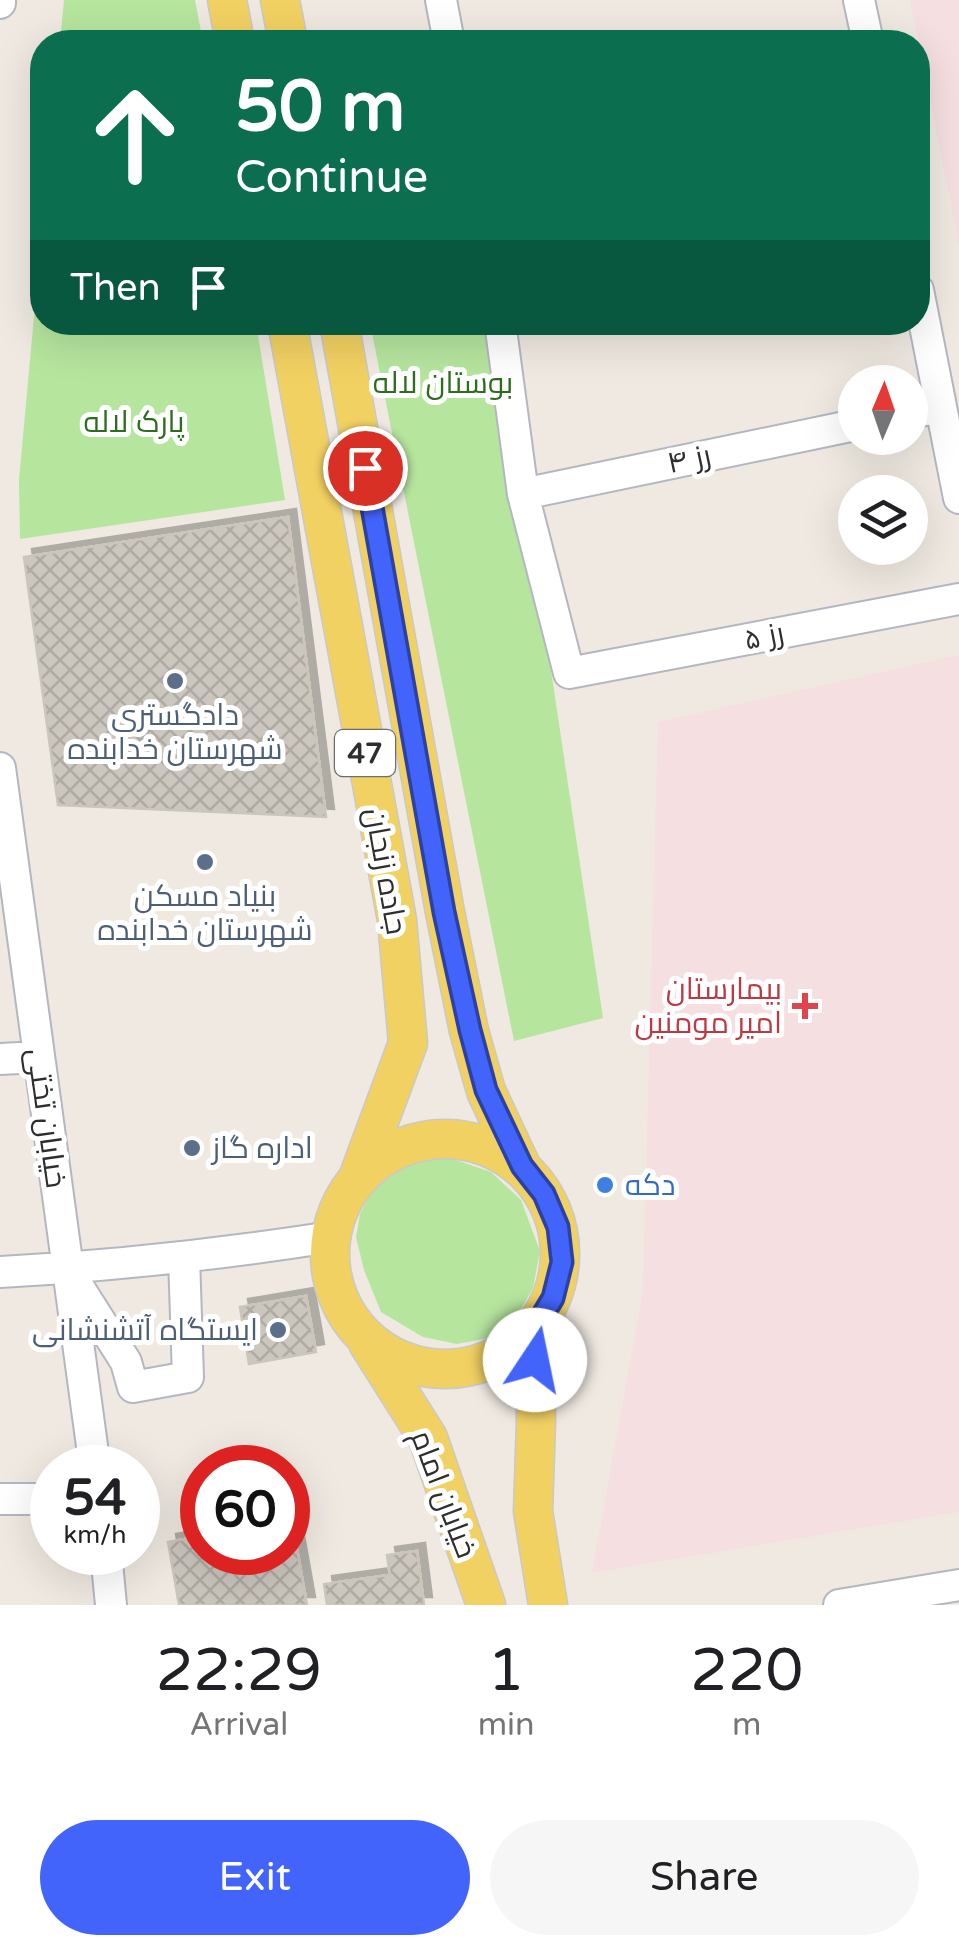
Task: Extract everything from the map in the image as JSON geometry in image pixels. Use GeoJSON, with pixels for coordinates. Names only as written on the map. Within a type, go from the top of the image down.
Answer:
{"type":"FeatureCollection","features":[{"type":"Feature","properties":{"kind":"main road"},"geometry":{"type":"LineString","coordinates":[[226,0],[232,30]]}},
{"type":"Feature","properties":{"kind":"main road"},"geometry":{"type":"LineString","coordinates":[[280,0],[286,30]]}},
{"type":"Feature","properties":{"kind":"main road","name":"جاده زنجان"},"geometry":{"type":"LineString","coordinates":[[289,335],[397,920],[408,1042],[358,1178]]}},
{"type":"Feature","properties":{"kind":"main road","name":"47"},"geometry":{"type":"LineString","coordinates":[[341,335],[444,912],[466,1014],[486,1090],[522,1166],[552,1210],[562,1262],[553,1298],[535,1328],[506,1353],[470,1367],[432,1369],[395,1358],[364,1336],[342,1308],[331,1273],[331,1237],[336,1216],[358,1178],[386,1155],[420,1141],[456,1139],[490,1148],[522,1166]]}},
{"type":"Feature","properties":{"kind":"main road","name":"47"},"geometry":{"type":"LineString","coordinates":[[535,1328],[533,1511],[548,1605]]}},
{"type":"Feature","properties":{"kind":"main road","name":"خیابان امام"},"geometry":{"type":"LineString","coordinates":[[364,1336],[428,1438],[486,1605]]}},
{"type":"Feature","properties":{"kind":"street"},"geometry":{"type":"LineString","coordinates":[[441,0],[447,30]]}},
{"type":"Feature","properties":{"kind":"street"},"geometry":{"type":"LineString","coordinates":[[859,0],[865,30]]}},
{"type":"Feature","properties":{"kind":"street"},"geometry":{"type":"LineString","coordinates":[[502,335],[524,494]]}},
{"type":"Feature","properties":{"kind":"street"},"geometry":{"type":"LineString","coordinates":[[927,335],[959,498]]}},
{"type":"Feature","properties":{"kind":"street"},"geometry":{"type":"LineString","coordinates":[[928,410],[941,407]]}},
{"type":"Feature","properties":{"kind":"street","name":"رز ۴"},"geometry":{"type":"LineString","coordinates":[[524,494],[838,428]]}},
{"type":"Feature","properties":{"kind":"street","name":"رز ۵"},"geometry":{"type":"LineString","coordinates":[[524,494],[569,673],[959,599]]}},
{"type":"Feature","properties":{"kind":"street","name":"خیابان تختی"},"geometry":{"type":"LineString","coordinates":[[0,768],[93,1445]]}},
{"type":"Feature","properties":{"kind":"street"},"geometry":{"type":"LineString","coordinates":[[0,1060],[38,1057]]}},
{"type":"Feature","properties":{"kind":"street"},"geometry":{"type":"LineString","coordinates":[[0,1272],[184,1256],[331,1237]]}},
{"type":"Feature","properties":{"kind":"street"},"geometry":{"type":"LineString","coordinates":[[68,1268],[126,1362],[133,1386],[188,1376],[184,1256]]}},
{"type":"Feature","properties":{"kind":"street"},"geometry":{"type":"LineString","coordinates":[[0,1499],[30,1499]]}},
{"type":"Feature","properties":{"kind":"street"},"geometry":{"type":"LineString","coordinates":[[108,1575],[111,1605]]}},
{"type":"Feature","properties":{"kind":"street"},"geometry":{"type":"LineString","coordinates":[[839,1605],[959,1584]]}},
{"type":"Feature","properties":{"kind":"shaded area"},"geometry":{"type":"Polygon","coordinates":[[[910,0],[959,0],[959,245],[930,100],[930,30],[916,30],[910,0]]]}},
{"type":"Feature","properties":{"kind":"shaded area","name":"بیمارستان امیر مومنین"},"geometry":{"type":"Polygon","coordinates":[[[959,655],[959,1512],[592,1573],[643,1290],[658,722],[959,655]]]}},
{"type":"Feature","properties":{"kind":"green space"},"geometry":{"type":"Polygon","coordinates":[[[64,0],[195,0],[201,30],[61,30],[64,0]]]}},
{"type":"Feature","properties":{"kind":"green space","name":"پارک لاله"},"geometry":{"type":"Polygon","coordinates":[[[32,335],[258,335],[285,500],[20,539],[19,480],[32,335]]]}},
{"type":"Feature","properties":{"kind":"green space","name":"بوستان لاله"},"geometry":{"type":"Polygon","coordinates":[[[372,335],[495,335],[527,510],[603,1018],[514,1041],[372,335]]]}},
{"type":"Feature","properties":{"kind":"green space"},"geometry":{"type":"Polygon","coordinates":[[[450,1158],[491,1172],[521,1200],[540,1251],[533,1288],[511,1326],[493,1337],[457,1344],[423,1337],[381,1312],[356,1237],[360,1214],[377,1181],[410,1161],[450,1158]]]}},
{"type":"Feature","properties":{"kind":"building","name":"دادگستری شهرستان خدابنده"},"geometry":{"type":"Polygon","coordinates":[[[288,517],[326,817],[58,805],[24,557],[288,517]]]}},
{"type":"Feature","properties":{"kind":"building","name":"ایستگاه آتشنشانی"},"geometry":{"type":"Polygon","coordinates":[[[306,1296],[316,1352],[249,1364],[240,1307],[306,1296]]]}},
{"type":"Feature","properties":{"kind":"building"},"geometry":{"type":"Polygon","coordinates":[[[180,1540],[180,1575],[302,1575],[307,1605],[179,1605],[168,1542],[180,1540]]]}},
{"type":"Feature","properties":{"kind":"building"},"geometry":{"type":"Polygon","coordinates":[[[417,1551],[424,1605],[327,1605],[324,1584],[390,1575],[387,1555],[417,1551]]]}},
{"type":"Feature","properties":{"kind":"place","name":"دادگستری شهرستان خدابنده"},"geometry":{"type":"Point","coordinates":[175,681]}},
{"type":"Feature","properties":{"kind":"place","name":"بنیاد مسکن شهرستان خدابنده"},"geometry":{"type":"Point","coordinates":[205,862]}},
{"type":"Feature","properties":{"kind":"place","name":"بیمارستان امیر مومنین"},"geometry":{"type":"Point","coordinates":[805,1006]}},
{"type":"Feature","properties":{"kind":"place","name":"اداره گاز"},"geometry":{"type":"Point","coordinates":[192,1148]}},
{"type":"Feature","properties":{"kind":"place","name":"دکه"},"geometry":{"type":"Point","coordinates":[605,1185]}},
{"type":"Feature","properties":{"kind":"place","name":"ایستگاه آتشنشانی"},"geometry":{"type":"Point","coordinates":[278,1330]}},
{"type":"Feature","properties":{"kind":"route"},"geometry":{"type":"LineString","coordinates":[[365,468],[444,912],[470,1030],[486,1090],[522,1166],[544,1194],[558,1227],[562,1262],[553,1298],[535,1328],[535,1360]]}}]}
